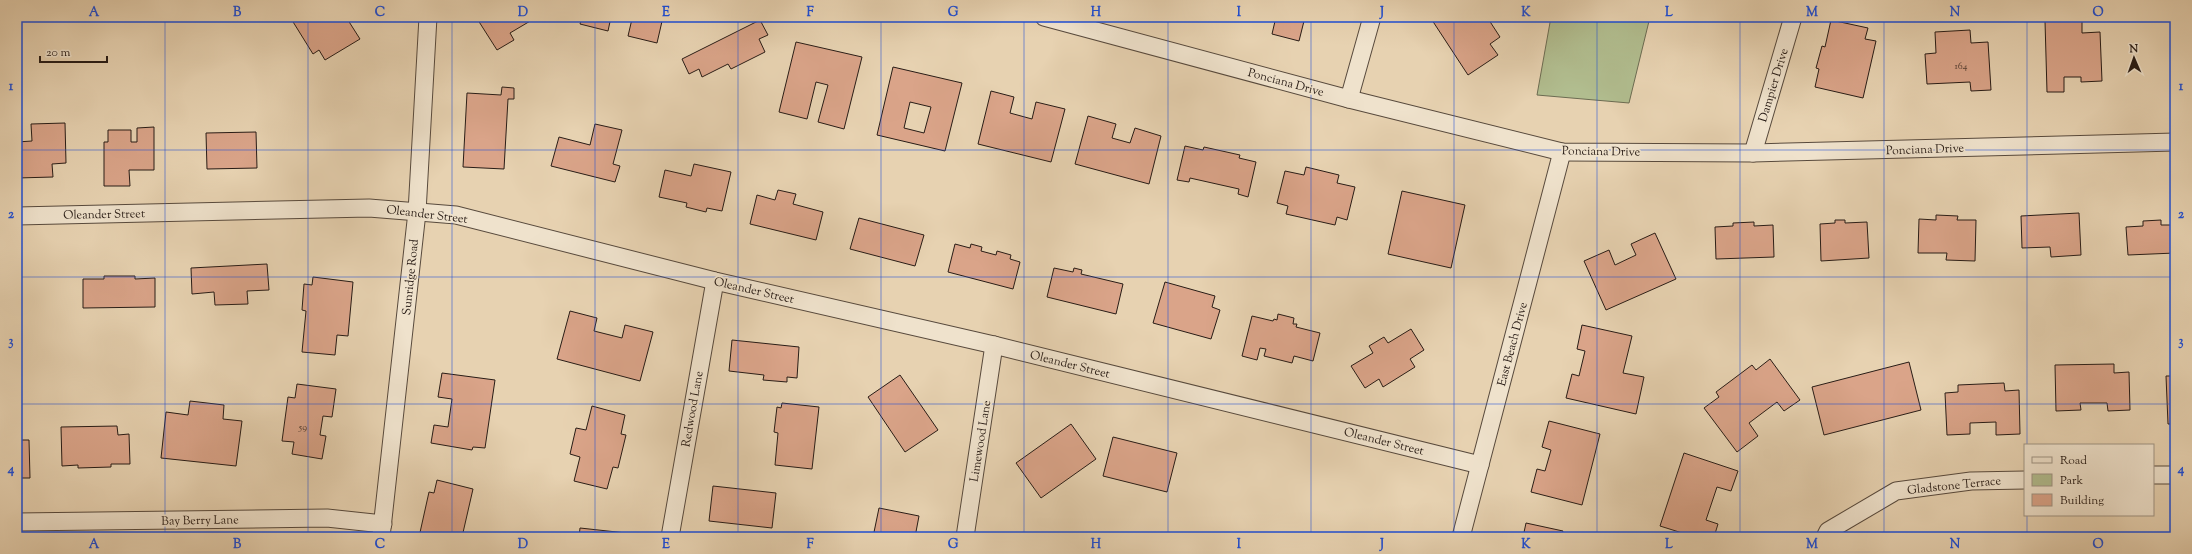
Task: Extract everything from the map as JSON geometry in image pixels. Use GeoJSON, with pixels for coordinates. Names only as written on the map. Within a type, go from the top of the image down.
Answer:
{"type":"FeatureCollection","features":[{"type":"Feature","properties":{"kind":"street","name":"Sunridge Road"},"geometry":{"type":"LineString","coordinates":[[382,530],[417,212],[428,17]]}},
{"type":"Feature","properties":{"kind":"street","name":"Ponciana Drive"},"geometry":{"type":"LineString","coordinates":[[1044,17],[1101,24],[1349,99],[1562,152],[1753,153],[2175,142]]}},
{"type":"Feature","properties":{"kind":"street"},"geometry":{"type":"LineString","coordinates":[[1349,99],[1372,17]]}},
{"type":"Feature","properties":{"kind":"street","name":"Dampier Drive"},"geometry":{"type":"LineString","coordinates":[[1753,153],[1794,17]]}},
{"type":"Feature","properties":{"kind":"street","name":"East Beach Drive"},"geometry":{"type":"LineString","coordinates":[[1461,537],[1562,152]]}},
{"type":"Feature","properties":{"kind":"street","name":"Oleander Street"},"geometry":{"type":"LineString","coordinates":[[17,216],[369,208],[456,215],[715,281],[994,345],[1480,465]]}},
{"type":"Feature","properties":{"kind":"street","name":"Redwood Lane"},"geometry":{"type":"LineString","coordinates":[[670,537],[715,281]]}},
{"type":"Feature","properties":{"kind":"street","name":"Limewood Lane"},"geometry":{"type":"LineString","coordinates":[[965,537],[994,345]]}},
{"type":"Feature","properties":{"kind":"street"},"geometry":{"type":"LineString","coordinates":[[2154,475],[2175,475]]}},
{"type":"Feature","properties":{"kind":"street","name":"Gladstone Terrace"},"geometry":{"type":"LineString","coordinates":[[1825,537],[1828,531],[1896,491],[1971,481],[2024,480]]}},
{"type":"Feature","properties":{"kind":"street","name":"Bay Berry Lane"},"geometry":{"type":"LineString","coordinates":[[17,522],[326,518],[382,530]]}},
{"type":"Feature","properties":{"kind":"green space"},"geometry":{"type":"Polygon","coordinates":[[[1551,17],[1650,17],[1629,103],[1537,95],[1551,17]]]}},
{"type":"Feature","properties":{"kind":"building"},"geometry":{"type":"Polygon","coordinates":[[[290,17],[346,17],[360,39],[325,60],[319,50],[313,54],[290,17]]]}},
{"type":"Feature","properties":{"kind":"building"},"geometry":{"type":"Polygon","coordinates":[[[476,17],[537,17],[510,33],[514,40],[497,50],[476,17]]]}},
{"type":"Feature","properties":{"kind":"building"},"geometry":{"type":"Polygon","coordinates":[[[582,17],[611,17],[608,31],[580,24],[582,17]]]}},
{"type":"Feature","properties":{"kind":"building"},"geometry":{"type":"Polygon","coordinates":[[[623,17],[663,17],[657,43],[628,36],[632,19],[623,17]]]}},
{"type":"Feature","properties":{"kind":"building"},"geometry":{"type":"Polygon","coordinates":[[[1276,17],[1305,17],[1299,41],[1272,34],[1276,17]]]}},
{"type":"Feature","properties":{"kind":"building"},"geometry":{"type":"Polygon","coordinates":[[[1430,17],[1487,17],[1500,37],[1490,44],[1498,55],[1468,75],[1430,17]]]}},
{"type":"Feature","properties":{"kind":"building"},"geometry":{"type":"Polygon","coordinates":[[[760,20],[768,35],[759,39],[765,52],[731,69],[728,64],[702,77],[699,69],[689,74],[682,59],[760,20]]]}},
{"type":"Feature","properties":{"kind":"building"},"geometry":{"type":"Polygon","coordinates":[[[1831,20],[1868,28],[1865,39],[1876,41],[1863,98],[1815,87],[1819,69],[1816,68],[1822,46],[1825,47],[1831,20]]]}},
{"type":"Feature","properties":{"kind":"building"},"geometry":{"type":"Polygon","coordinates":[[[2082,20],[2082,33],[2100,32],[2102,81],[2081,82],[2081,77],[2064,77],[2064,92],[2047,92],[2045,21],[2082,20]]]}},
{"type":"Feature","properties":{"kind":"building"},"geometry":{"type":"Polygon","coordinates":[[[1970,30],[1971,43],[1988,42],[1991,90],[1971,91],[1970,82],[1927,84],[1925,54],[1936,53],[1935,32],[1970,30]]]}},
{"type":"Feature","properties":{"kind":"building"},"geometry":{"type":"Polygon","coordinates":[[[796,42],[862,57],[844,129],[818,122],[828,85],[816,82],[807,119],[779,112],[796,42]]]}},
{"type":"Feature","properties":{"kind":"building"},"geometry":{"type":"Polygon","coordinates":[[[893,67],[962,83],[945,151],[877,135],[893,67]],[[910,102],[904,128],[924,133],[931,107],[910,102]]]}},
{"type":"Feature","properties":{"kind":"building"},"geometry":{"type":"Polygon","coordinates":[[[502,87],[514,88],[514,99],[508,99],[504,169],[463,167],[467,93],[501,95],[502,87]]]}},
{"type":"Feature","properties":{"kind":"building"},"geometry":{"type":"Polygon","coordinates":[[[991,91],[1014,97],[1010,113],[1032,119],[1036,102],[1065,109],[1051,162],[978,144],[991,91]]]}},
{"type":"Feature","properties":{"kind":"building"},"geometry":{"type":"Polygon","coordinates":[[[1088,116],[1116,124],[1112,138],[1130,143],[1135,128],[1161,136],[1149,184],[1075,164],[1088,116]]]}},
{"type":"Feature","properties":{"kind":"building"},"geometry":{"type":"Polygon","coordinates":[[[65,123],[66,163],[52,164],[53,177],[17,178],[17,142],[32,141],[31,124],[65,123]]]}},
{"type":"Feature","properties":{"kind":"building"},"geometry":{"type":"Polygon","coordinates":[[[595,124],[622,130],[613,164],[620,166],[615,182],[551,166],[559,137],[590,145],[595,124]]]}},
{"type":"Feature","properties":{"kind":"building"},"geometry":{"type":"Polygon","coordinates":[[[154,127],[154,170],[129,170],[130,186],[104,186],[104,142],[108,142],[108,130],[131,130],[131,142],[137,142],[137,128],[154,127]]]}},
{"type":"Feature","properties":{"kind":"building"},"geometry":{"type":"Polygon","coordinates":[[[256,132],[257,168],[207,169],[206,133],[256,132]]]}},
{"type":"Feature","properties":{"kind":"building"},"geometry":{"type":"Polygon","coordinates":[[[1185,146],[1203,150],[1204,147],[1240,155],[1239,158],[1256,162],[1248,197],[1238,194],[1239,189],[1190,178],[1189,182],[1177,180],[1185,146]]]}},
{"type":"Feature","properties":{"kind":"building"},"geometry":{"type":"Polygon","coordinates":[[[694,164],[731,172],[722,211],[707,208],[706,212],[686,207],[687,203],[659,197],[665,170],[691,176],[694,164]]]}},
{"type":"Feature","properties":{"kind":"building"},"geometry":{"type":"Polygon","coordinates":[[[1306,167],[1339,175],[1337,183],[1355,187],[1347,220],[1337,217],[1335,225],[1286,214],[1288,206],[1277,203],[1285,171],[1304,175],[1306,167]]]}},
{"type":"Feature","properties":{"kind":"building"},"geometry":{"type":"Polygon","coordinates":[[[778,190],[796,194],[793,204],[823,212],[816,240],[750,224],[757,195],[775,200],[778,190]]]}},
{"type":"Feature","properties":{"kind":"building"},"geometry":{"type":"Polygon","coordinates":[[[1402,191],[1465,205],[1451,268],[1388,254],[1402,191]]]}},
{"type":"Feature","properties":{"kind":"building"},"geometry":{"type":"Polygon","coordinates":[[[2079,213],[2081,255],[2051,257],[2050,247],[2022,248],[2021,216],[2079,213]]]}},
{"type":"Feature","properties":{"kind":"building"},"geometry":{"type":"Polygon","coordinates":[[[1936,215],[1958,216],[1957,220],[1976,220],[1975,261],[1946,260],[1947,253],[1918,253],[1919,219],[1936,220],[1936,215]]]}},
{"type":"Feature","properties":{"kind":"building"},"geometry":{"type":"Polygon","coordinates":[[[859,218],[924,235],[915,266],[850,249],[859,218]]]}},
{"type":"Feature","properties":{"kind":"building"},"geometry":{"type":"Polygon","coordinates":[[[1835,220],[1845,220],[1845,223],[1867,222],[1869,258],[1821,261],[1820,224],[1835,223],[1835,220]]]}},
{"type":"Feature","properties":{"kind":"building"},"geometry":{"type":"Polygon","coordinates":[[[2161,220],[2161,225],[2175,225],[2175,253],[2128,255],[2126,227],[2143,226],[2143,221],[2161,220]]]}},
{"type":"Feature","properties":{"kind":"building"},"geometry":{"type":"Polygon","coordinates":[[[1754,222],[1754,226],[1773,225],[1774,257],[1716,259],[1715,227],[1733,226],[1733,223],[1754,222]]]}},
{"type":"Feature","properties":{"kind":"building"},"geometry":{"type":"Polygon","coordinates":[[[1655,233],[1676,279],[1606,310],[1584,261],[1609,250],[1615,265],[1636,255],[1631,244],[1655,233]]]}},
{"type":"Feature","properties":{"kind":"building"},"geometry":{"type":"Polygon","coordinates":[[[955,244],[970,248],[971,244],[982,247],[981,251],[996,255],[997,251],[1011,255],[1010,259],[1020,262],[1013,289],[948,272],[955,244]]]}},
{"type":"Feature","properties":{"kind":"building"},"geometry":{"type":"Polygon","coordinates":[[[267,264],[269,290],[247,291],[248,304],[215,305],[214,292],[192,294],[191,268],[267,264]]]}},
{"type":"Feature","properties":{"kind":"building"},"geometry":{"type":"Polygon","coordinates":[[[1054,268],[1073,272],[1074,268],[1082,270],[1081,274],[1123,284],[1116,314],[1047,297],[1054,268]]]}},
{"type":"Feature","properties":{"kind":"building"},"geometry":{"type":"Polygon","coordinates":[[[104,276],[135,276],[135,279],[155,278],[155,307],[83,308],[83,279],[104,279],[104,276]]]}},
{"type":"Feature","properties":{"kind":"building"},"geometry":{"type":"Polygon","coordinates":[[[313,277],[353,282],[348,336],[337,335],[335,355],[302,352],[306,311],[302,310],[304,284],[312,285],[313,277]]]}},
{"type":"Feature","properties":{"kind":"building"},"geometry":{"type":"Polygon","coordinates":[[[1165,282],[1215,296],[1212,307],[1220,310],[1211,339],[1153,323],[1165,282]]]}},
{"type":"Feature","properties":{"kind":"building"},"geometry":{"type":"Polygon","coordinates":[[[570,311],[597,318],[594,331],[622,338],[625,325],[653,332],[640,381],[557,359],[570,311]]]}},
{"type":"Feature","properties":{"kind":"building"},"geometry":{"type":"Polygon","coordinates":[[[1278,314],[1294,318],[1293,324],[1297,324],[1296,327],[1320,333],[1313,361],[1294,356],[1292,363],[1264,356],[1266,349],[1260,348],[1257,360],[1242,356],[1252,316],[1273,321],[1274,319],[1277,320],[1278,314]]]}},
{"type":"Feature","properties":{"kind":"building"},"geometry":{"type":"Polygon","coordinates":[[[1582,325],[1632,336],[1623,373],[1644,377],[1636,414],[1566,398],[1572,374],[1579,376],[1585,351],[1577,349],[1582,325]]]}},
{"type":"Feature","properties":{"kind":"building"},"geometry":{"type":"Polygon","coordinates":[[[1411,329],[1424,350],[1410,359],[1415,367],[1383,387],[1379,379],[1365,388],[1351,366],[1373,353],[1369,346],[1384,337],[1388,343],[1411,329]]]}},
{"type":"Feature","properties":{"kind":"building"},"geometry":{"type":"Polygon","coordinates":[[[732,340],[799,347],[797,378],[787,377],[787,382],[763,380],[764,375],[729,371],[732,340]]]}},
{"type":"Feature","properties":{"kind":"building"},"geometry":{"type":"Polygon","coordinates":[[[1770,359],[1800,400],[1784,411],[1777,402],[1749,423],[1758,436],[1737,452],[1704,408],[1719,397],[1716,392],[1752,365],[1756,370],[1770,359]]]}},
{"type":"Feature","properties":{"kind":"building"},"geometry":{"type":"Polygon","coordinates":[[[1909,362],[1921,410],[1824,435],[1812,387],[1909,362]]]}},
{"type":"Feature","properties":{"kind":"building"},"geometry":{"type":"Polygon","coordinates":[[[2114,364],[2114,373],[2129,372],[2130,410],[2108,411],[2107,403],[2080,403],[2081,410],[2056,411],[2055,365],[2114,364]]]}},
{"type":"Feature","properties":{"kind":"building"},"geometry":{"type":"Polygon","coordinates":[[[442,373],[495,380],[485,448],[473,447],[472,450],[431,443],[434,425],[448,427],[452,399],[438,397],[442,373]]]}},
{"type":"Feature","properties":{"kind":"building"},"geometry":{"type":"Polygon","coordinates":[[[900,375],[938,430],[905,452],[868,397],[900,375]]]}},
{"type":"Feature","properties":{"kind":"building"},"geometry":{"type":"Polygon","coordinates":[[[2166,376],[2175,376],[2175,424],[2168,424],[2166,376]]]}},
{"type":"Feature","properties":{"kind":"building"},"geometry":{"type":"Polygon","coordinates":[[[2004,383],[2005,391],[2019,390],[2020,434],[1996,435],[1996,422],[1970,423],[1970,434],[1947,435],[1945,393],[1958,392],[1958,385],[2004,383]]]}},
{"type":"Feature","properties":{"kind":"building"},"geometry":{"type":"Polygon","coordinates":[[[297,384],[336,389],[332,417],[323,416],[320,435],[326,436],[322,459],[292,454],[294,442],[282,441],[288,397],[295,398],[297,384]]]}},
{"type":"Feature","properties":{"kind":"building"},"geometry":{"type":"Polygon","coordinates":[[[190,401],[224,405],[223,419],[242,421],[236,466],[161,458],[166,412],[188,415],[190,401]]]}},
{"type":"Feature","properties":{"kind":"building"},"geometry":{"type":"Polygon","coordinates":[[[782,403],[819,407],[812,469],[775,465],[778,433],[774,432],[777,407],[781,408],[782,403]]]}},
{"type":"Feature","properties":{"kind":"building"},"geometry":{"type":"Polygon","coordinates":[[[592,406],[625,415],[621,434],[626,435],[618,468],[613,467],[607,489],[574,481],[580,457],[570,454],[576,428],[586,430],[592,406]]]}},
{"type":"Feature","properties":{"kind":"building"},"geometry":{"type":"Polygon","coordinates":[[[1549,421],[1600,434],[1582,505],[1531,492],[1537,469],[1545,471],[1551,450],[1542,447],[1549,421]]]}},
{"type":"Feature","properties":{"kind":"building"},"geometry":{"type":"Polygon","coordinates":[[[1071,424],[1096,459],[1041,498],[1016,463],[1071,424]]]}},
{"type":"Feature","properties":{"kind":"building"},"geometry":{"type":"Polygon","coordinates":[[[117,426],[118,435],[129,434],[130,464],[111,464],[111,467],[78,468],[78,465],[62,466],[61,427],[117,426]]]}},
{"type":"Feature","properties":{"kind":"building"},"geometry":{"type":"Polygon","coordinates":[[[1113,437],[1177,453],[1167,492],[1103,476],[1113,437]]]}},
{"type":"Feature","properties":{"kind":"building"},"geometry":{"type":"Polygon","coordinates":[[[17,440],[29,440],[30,478],[17,478],[17,440]]]}},
{"type":"Feature","properties":{"kind":"building"},"geometry":{"type":"Polygon","coordinates":[[[1684,453],[1738,471],[1731,491],[1717,487],[1706,520],[1718,524],[1714,537],[1695,537],[1660,526],[1684,453]]]}},
{"type":"Feature","properties":{"kind":"building"},"geometry":{"type":"Polygon","coordinates":[[[437,480],[473,489],[462,537],[419,537],[429,492],[434,493],[437,480]]]}},
{"type":"Feature","properties":{"kind":"building"},"geometry":{"type":"Polygon","coordinates":[[[713,486],[776,493],[772,528],[709,521],[713,486]]]}},
{"type":"Feature","properties":{"kind":"building"},"geometry":{"type":"Polygon","coordinates":[[[879,508],[919,516],[915,537],[873,537],[879,508]]]}},
{"type":"Feature","properties":{"kind":"building"},"geometry":{"type":"Polygon","coordinates":[[[1526,523],[1563,531],[1561,537],[1523,537],[1526,523]]]}},
{"type":"Feature","properties":{"kind":"building"},"geometry":{"type":"Polygon","coordinates":[[[580,528],[626,533],[625,537],[579,537],[580,528]]]}}]}
